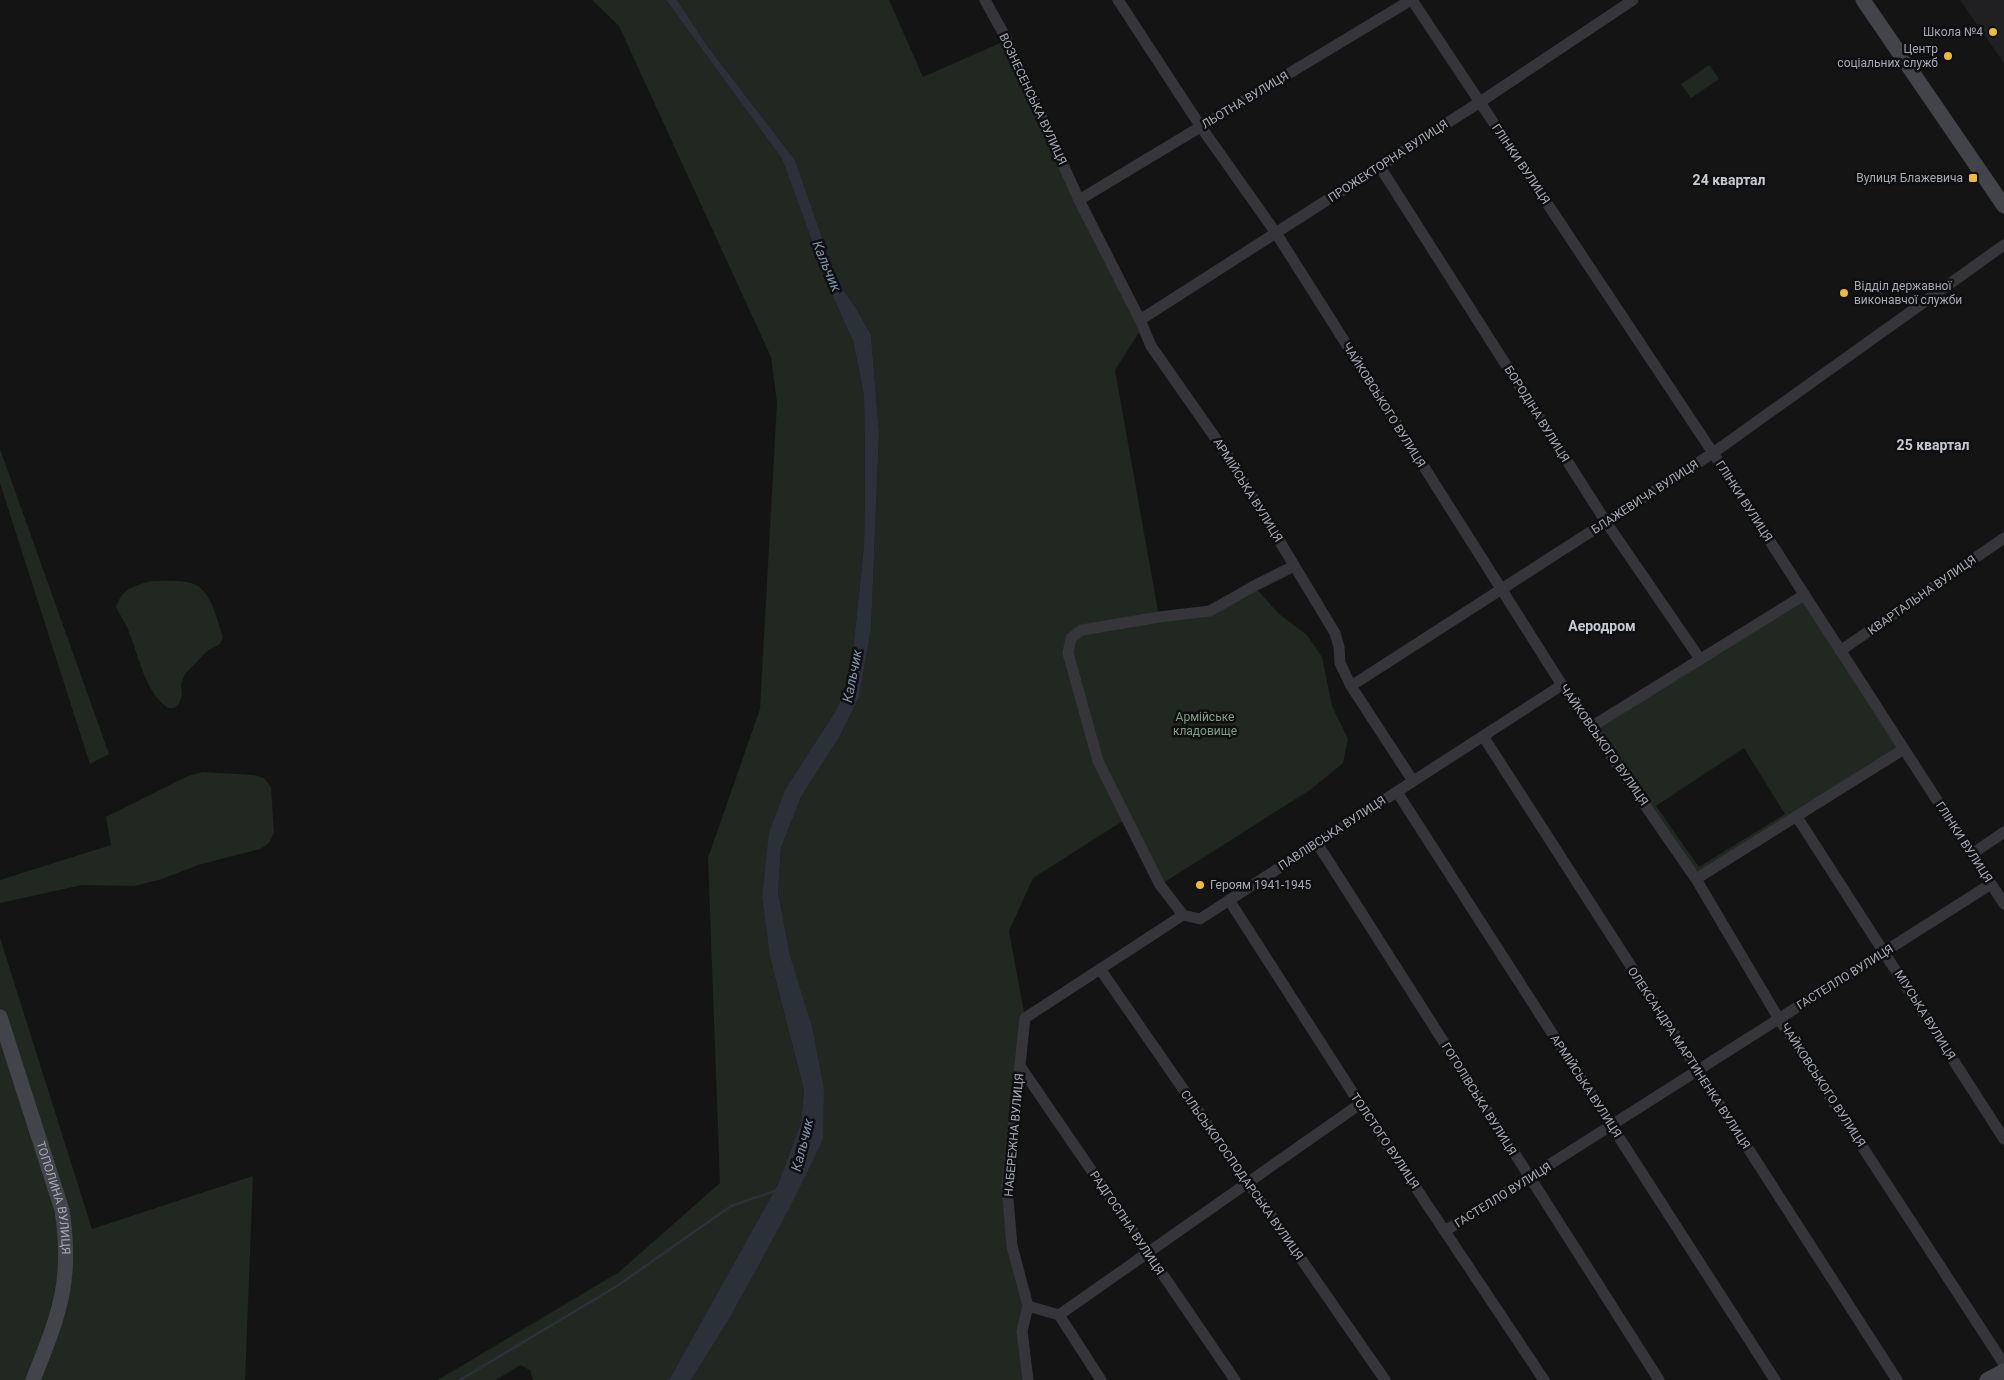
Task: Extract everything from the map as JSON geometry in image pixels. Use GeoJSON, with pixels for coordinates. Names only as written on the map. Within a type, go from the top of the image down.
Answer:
{"type":"FeatureCollection","features":[{"type":"Feature","properties":{"kind":"main road"},"geometry":{"type":"LineString","coordinates":[[1863,0],[2004,206]]}},
{"type":"Feature","properties":{"kind":"main road","name":"ТОПОЛИНА ВУЛИЦЯ"},"geometry":{"type":"LineString","coordinates":[[0,1017],[62,1210],[66,1238],[65,1281],[60,1305],[53,1329],[33,1380]]}},
{"type":"Feature","properties":{"kind":"main road"},"geometry":{"type":"LineString","coordinates":[[1987,1380],[2004,1371]]}},
{"type":"Feature","properties":{"kind":"street","name":"ВОЗНЕСЕНСЬКА ВУЛИЦЯ"},"geometry":{"type":"LineString","coordinates":[[985,0],[1007,40],[1079,200]]}},
{"type":"Feature","properties":{"kind":"street"},"geometry":{"type":"LineString","coordinates":[[1118,0],[1201,127]]}},
{"type":"Feature","properties":{"kind":"street","name":"ЛЬОТНА ВУЛИЦЯ"},"geometry":{"type":"LineString","coordinates":[[1079,200],[1411,0]]}},
{"type":"Feature","properties":{"kind":"street","name":"ГЛІНКИ ВУЛИЦЯ"},"geometry":{"type":"LineString","coordinates":[[1411,0],[1713,453],[2004,904]]}},
{"type":"Feature","properties":{"kind":"street","name":"ПРОЖЕКТОРНА ВУЛИЦЯ"},"geometry":{"type":"LineString","coordinates":[[1140,320],[1380,167],[1633,0]]}},
{"type":"Feature","properties":{"kind":"street","name":"ЧАЙКОВСЬКОГО ВУЛИЦЯ"},"geometry":{"type":"LineString","coordinates":[[1201,127],[1276,233],[1562,685],[1696,879],[1779,1019],[2004,1364]]}},
{"type":"Feature","properties":{"kind":"street","name":"БОРОДІНА ВУЛИЦЯ"},"geometry":{"type":"LineString","coordinates":[[1380,167],[1606,522],[1700,659]]}},
{"type":"Feature","properties":{"kind":"street","name":"АРМІЙСЬКА ВУЛИЦЯ"},"geometry":{"type":"LineString","coordinates":[[1079,200],[1140,320],[1151,346],[1228,456],[1259,505],[1335,633],[1340,663],[1351,686],[1413,781]]}},
{"type":"Feature","properties":{"kind":"street","name":"БЛАЖЕВИЧА ВУЛИЦЯ"},"geometry":{"type":"LineString","coordinates":[[1351,686],[1713,453],[2004,245]]}},
{"type":"Feature","properties":{"kind":"street","name":"КВАРТАЛЬНА ВУЛИЦЯ"},"geometry":{"type":"LineString","coordinates":[[1840,651],[2004,538]]}},
{"type":"Feature","properties":{"kind":"street"},"geometry":{"type":"LineString","coordinates":[[1100,969],[1183,915],[1160,885],[1098,761],[1068,653],[1071,638],[1082,630],[1159,617],[1210,611],[1294,566]]}},
{"type":"Feature","properties":{"kind":"street"},"geometry":{"type":"LineString","coordinates":[[1591,727],[1804,595]]}},
{"type":"Feature","properties":{"kind":"street","name":"ПАВЛІВСЬКА ВУЛИЦЯ"},"geometry":{"type":"LineString","coordinates":[[1183,915],[1200,919],[1562,685]]}},
{"type":"Feature","properties":{"kind":"street","name":"ОЛЕКСАНДРА МАРТИНЕНКА ВУЛИЦЯ"},"geometry":{"type":"LineString","coordinates":[[1483,736],[1897,1380]]}},
{"type":"Feature","properties":{"kind":"street"},"geometry":{"type":"LineString","coordinates":[[1696,879],[1904,749]]}},
{"type":"Feature","properties":{"kind":"street","name":"АРМІЙСЬКА ВУЛИЦЯ"},"geometry":{"type":"LineString","coordinates":[[1397,792],[1774,1380]]}},
{"type":"Feature","properties":{"kind":"street","name":"МІУСЬКА ВУЛИЦЯ"},"geometry":{"type":"LineString","coordinates":[[1796,817],[1885,952],[2004,1139]]}},
{"type":"Feature","properties":{"kind":"street"},"geometry":{"type":"LineString","coordinates":[[1972,854],[2004,832]]}},
{"type":"Feature","properties":{"kind":"street","name":"ГОГОЛІВСЬКА ВУЛИЦЯ"},"geometry":{"type":"LineString","coordinates":[[1317,843],[1659,1380]]}},
{"type":"Feature","properties":{"kind":"street","name":"ГАСТЕЛЛО ВУЛИЦЯ"},"geometry":{"type":"LineString","coordinates":[[1445,1231],[1991,884]]}},
{"type":"Feature","properties":{"kind":"street","name":"ТОЛСТОГО ВУЛИЦЯ"},"geometry":{"type":"LineString","coordinates":[[1229,900],[1360,1104],[1544,1380]]}},
{"type":"Feature","properties":{"kind":"street","name":"НАБЕРЕЖНА ВУЛИЦЯ"},"geometry":{"type":"LineString","coordinates":[[1028,1380],[1022,1332],[1028,1306],[1012,1246],[1007,1187],[1025,1018],[1100,969]]}},
{"type":"Feature","properties":{"kind":"street","name":"СІЛЬСЬКОГОСПОДАРСЬКА ВУЛИЦЯ"},"geometry":{"type":"LineString","coordinates":[[1100,969],[1385,1380]]}},
{"type":"Feature","properties":{"kind":"street","name":"РАДГОСПНА ВУЛИЦЯ"},"geometry":{"type":"LineString","coordinates":[[1020,1066],[1235,1380]]}},
{"type":"Feature","properties":{"kind":"street"},"geometry":{"type":"LineString","coordinates":[[1059,1315],[1360,1104]]}},
{"type":"Feature","properties":{"kind":"street"},"geometry":{"type":"LineString","coordinates":[[1028,1306],[1059,1315],[1100,1380]]}},
{"type":"Feature","properties":{"kind":"shaded area","name":"Школа №4"},"geometry":{"type":"Polygon","coordinates":[[[1960,0],[2004,0],[2004,63],[1960,0]]]}},
{"type":"Feature","properties":{"kind":"green space"},"geometry":{"type":"Polygon","coordinates":[[[592,0],[666,0],[782,159],[830,290],[853,341],[864,395],[864,546],[850,679],[835,712],[786,788],[762,898],[770,957],[804,1091],[801,1123],[778,1184],[669,1380],[533,1380],[530,1370],[520,1365],[496,1380],[438,1380],[619,1272],[720,1183],[708,858],[760,709],[777,403],[771,357],[619,26],[592,0]]]}},
{"type":"Feature","properties":{"kind":"green space","name":"Армійське кладовище"},"geometry":{"type":"Polygon","coordinates":[[[677,0],[889,0],[923,77],[1007,40],[1143,326],[1115,370],[1159,617],[1210,611],[1254,586],[1279,614],[1307,635],[1322,657],[1332,706],[1348,739],[1343,763],[1310,790],[1160,885],[1126,819],[1033,878],[1009,931],[1025,1018],[1007,1187],[1028,1306],[1022,1331],[1028,1380],[691,1380],[728,1321],[823,1140],[778,893],[781,848],[801,797],[840,736],[859,697],[871,630],[879,433],[871,335],[856,308],[833,276],[824,243],[795,160],[708,47],[677,0]]]}},
{"type":"Feature","properties":{"kind":"green space"},"geometry":{"type":"Polygon","coordinates":[[[1709,65],[1719,79],[1691,98],[1681,84],[1709,65]]]}},
{"type":"Feature","properties":{"kind":"green space"},"geometry":{"type":"Polygon","coordinates":[[[0,449],[109,754],[90,764],[0,483],[0,449]]]}},
{"type":"Feature","properties":{"kind":"green space"},"geometry":{"type":"Polygon","coordinates":[[[152,581],[187,582],[195,584],[202,589],[215,612],[223,637],[220,644],[207,651],[185,674],[181,684],[182,695],[179,704],[174,708],[168,708],[153,692],[147,682],[127,627],[116,607],[122,596],[130,589],[152,581]]]}},
{"type":"Feature","properties":{"kind":"green space"},"geometry":{"type":"Polygon","coordinates":[[[1804,599],[1900,748],[1698,875],[1595,728],[1804,599]],[[1744,748],[1656,806],[1699,867],[1785,814],[1744,748]]]}},
{"type":"Feature","properties":{"kind":"green space"},"geometry":{"type":"Polygon","coordinates":[[[203,772],[253,775],[264,778],[271,787],[274,833],[269,843],[260,849],[198,865],[162,879],[134,886],[82,885],[0,903],[0,880],[111,845],[106,817],[188,776],[203,772]]]}},
{"type":"Feature","properties":{"kind":"green space"},"geometry":{"type":"Polygon","coordinates":[[[0,938],[92,1229],[253,1176],[245,1380],[0,1380],[0,938]]]}},
{"type":"Feature","properties":{"kind":"water","name":"Кальчик"},"geometry":{"type":"Polygon","coordinates":[[[666,0],[677,0],[708,47],[795,160],[824,243],[833,276],[856,308],[871,335],[879,433],[871,630],[859,697],[840,736],[801,797],[781,848],[778,893],[790,956],[812,1027],[824,1089],[823,1140],[788,1211],[728,1321],[691,1380],[669,1380],[778,1184],[801,1123],[804,1091],[770,957],[762,898],[769,833],[786,788],[835,712],[850,679],[864,546],[864,395],[853,341],[830,290],[782,159],[666,0]]]}},
{"type":"Feature","properties":{"kind":"waterway"},"geometry":{"type":"LineString","coordinates":[[460,1380],[617,1286],[731,1206],[775,1191]]}},
{"type":"Feature","properties":{"kind":"place","name":"Школа №4"},"geometry":{"type":"Point","coordinates":[1993,32]}},
{"type":"Feature","properties":{"kind":"place","name":"Центр соціальних служб"},"geometry":{"type":"Point","coordinates":[1948,56]}},
{"type":"Feature","properties":{"kind":"place","name":"Вулиця Блажевича"},"geometry":{"type":"Point","coordinates":[1973,178]}},
{"type":"Feature","properties":{"kind":"place","name":"Відділ державної виконавчої служби"},"geometry":{"type":"Point","coordinates":[1844,293]}},
{"type":"Feature","properties":{"kind":"place","name":"Героям 1941-1945"},"geometry":{"type":"Point","coordinates":[1200,885]}},
{"type":"Feature","properties":{"kind":"district","name":"24 квартал"},"geometry":{"type":"Point","coordinates":[1729,180]}},
{"type":"Feature","properties":{"kind":"district","name":"25 квартал"},"geometry":{"type":"Point","coordinates":[1933,445]}},
{"type":"Feature","properties":{"kind":"district","name":"Аеродром"},"geometry":{"type":"Point","coordinates":[1602,626]}}]}
